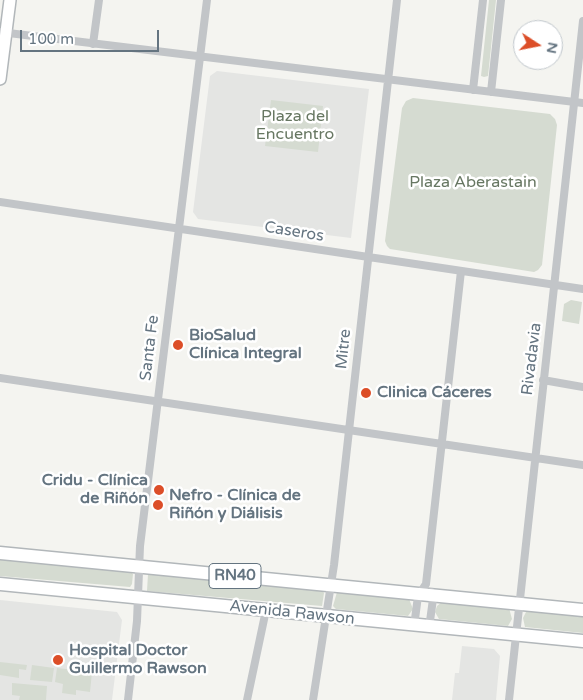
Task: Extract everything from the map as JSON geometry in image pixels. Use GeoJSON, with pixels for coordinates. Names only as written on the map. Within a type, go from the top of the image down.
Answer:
{"type":"FeatureCollection","features":[{"type":"Feature","properties":{"kind":"main road"},"geometry":{"type":"LineString","coordinates":[[0,78],[3,32],[10,0]]}},
{"type":"Feature","properties":{"kind":"main road","name":"Avenida Rawson"},"geometry":{"type":"LineString","coordinates":[[0,553],[331,585],[426,591],[583,610]]}},
{"type":"Feature","properties":{"kind":"main road","name":"Avenida Rawson"},"geometry":{"type":"LineString","coordinates":[[0,584],[583,641]]}},
{"type":"Feature","properties":{"kind":"street"},"geometry":{"type":"LineString","coordinates":[[94,44],[99,0]]}},
{"type":"Feature","properties":{"kind":"street","name":"Santa Fe"},"geometry":{"type":"LineString","coordinates":[[128,700],[138,598],[139,566],[208,0]]}},
{"type":"Feature","properties":{"kind":"street","name":"Mitre"},"geometry":{"type":"LineString","coordinates":[[313,700],[331,585],[397,0]]}},
{"type":"Feature","properties":{"kind":"street"},"geometry":{"type":"LineString","coordinates":[[474,90],[483,0]]}},
{"type":"Feature","properties":{"kind":"street"},"geometry":{"type":"LineString","coordinates":[[491,92],[501,0]]}},
{"type":"Feature","properties":{"kind":"street","name":"Rivadavia"},"geometry":{"type":"LineString","coordinates":[[509,700],[514,635],[583,21]]}},
{"type":"Feature","properties":{"kind":"street"},"geometry":{"type":"LineString","coordinates":[[3,32],[583,103]]}},
{"type":"Feature","properties":{"kind":"street","name":"Caseros"},"geometry":{"type":"LineString","coordinates":[[0,202],[583,289]]}},
{"type":"Feature","properties":{"kind":"street"},"geometry":{"type":"LineString","coordinates":[[426,591],[415,619],[422,626],[430,621],[426,591],[461,271]]}},
{"type":"Feature","properties":{"kind":"street"},"geometry":{"type":"LineString","coordinates":[[0,378],[583,465]]}},
{"type":"Feature","properties":{"kind":"street"},"geometry":{"type":"LineString","coordinates":[[543,380],[583,387]]}},
{"type":"Feature","properties":{"kind":"street"},"geometry":{"type":"LineString","coordinates":[[247,700],[266,610]]}},
{"type":"Feature","properties":{"kind":"shaded area"},"geometry":{"type":"Polygon","coordinates":[[[217,71],[369,89],[351,238],[198,219],[193,212],[210,76],[217,71]]]}},
{"type":"Feature","properties":{"kind":"shaded area","name":"Hospital Doctor Guillermo Rawson"},"geometry":{"type":"Polygon","coordinates":[[[0,600],[117,612],[122,620],[112,700],[0,700],[0,600]]]}},
{"type":"Feature","properties":{"kind":"shaded area"},"geometry":{"type":"Polygon","coordinates":[[[462,646],[494,649],[500,656],[496,700],[452,700],[455,673],[459,673],[462,646]]]}},
{"type":"Feature","properties":{"kind":"green space"},"geometry":{"type":"Polygon","coordinates":[[[489,0],[496,0],[488,76],[484,77],[481,76],[489,0]]]}},
{"type":"Feature","properties":{"kind":"green space","name":"Plaza Aberastain"},"geometry":{"type":"Polygon","coordinates":[[[413,98],[550,114],[555,119],[557,125],[542,265],[538,270],[534,272],[390,249],[387,246],[385,241],[402,108],[406,101],[413,98]]]}},
{"type":"Feature","properties":{"kind":"green space","name":"Plaza del Encuentro"},"geometry":{"type":"Polygon","coordinates":[[[271,100],[323,106],[318,152],[265,146],[271,100]]]}},
{"type":"Feature","properties":{"kind":"green space"},"geometry":{"type":"Polygon","coordinates":[[[571,300],[582,302],[579,324],[562,321],[564,304],[571,300]]]}},
{"type":"Feature","properties":{"kind":"green space"},"geometry":{"type":"Polygon","coordinates":[[[0,559],[130,571],[133,574],[132,584],[130,587],[0,576],[0,559]]]}},
{"type":"Feature","properties":{"kind":"green space"},"geometry":{"type":"Polygon","coordinates":[[[148,574],[322,590],[324,593],[322,606],[147,591],[148,574]]]}},
{"type":"Feature","properties":{"kind":"green space"},"geometry":{"type":"Polygon","coordinates":[[[337,592],[409,599],[413,609],[408,616],[336,609],[333,606],[337,592]]]}},
{"type":"Feature","properties":{"kind":"green space"},"geometry":{"type":"Polygon","coordinates":[[[442,602],[509,608],[512,619],[508,626],[439,619],[435,612],[437,606],[442,602]]]}},
{"type":"Feature","properties":{"kind":"green space"},"geometry":{"type":"Polygon","coordinates":[[[527,610],[583,616],[583,633],[525,627],[523,618],[527,610]]]}},
{"type":"Feature","properties":{"kind":"green space"},"geometry":{"type":"Polygon","coordinates":[[[0,662],[27,665],[26,670],[19,669],[19,678],[0,675],[0,662]]]}},
{"type":"Feature","properties":{"kind":"green space"},"geometry":{"type":"Polygon","coordinates":[[[32,665],[54,668],[52,682],[30,680],[32,665]]]}},
{"type":"Feature","properties":{"kind":"green space"},"geometry":{"type":"Polygon","coordinates":[[[57,668],[92,672],[90,692],[76,690],[76,695],[62,693],[63,684],[55,682],[57,668]]]}},
{"type":"Feature","properties":{"kind":"green space"},"geometry":{"type":"Polygon","coordinates":[[[12,683],[47,686],[46,700],[19,700],[20,696],[12,695],[12,683]]]}},
{"type":"Feature","properties":{"kind":"place","name":"BioSalud Clínica Integral"},"geometry":{"type":"Point","coordinates":[178,345]}},
{"type":"Feature","properties":{"kind":"place","name":"Clinica Cáceres"},"geometry":{"type":"Point","coordinates":[366,393]}},
{"type":"Feature","properties":{"kind":"place","name":"Cridu - Clínica de Riñón"},"geometry":{"type":"Point","coordinates":[159,490]}},
{"type":"Feature","properties":{"kind":"place","name":"Nefro - Clínica de Riñón y Diálisis"},"geometry":{"type":"Point","coordinates":[158,505]}},
{"type":"Feature","properties":{"kind":"place","name":"Hospital Doctor Guillermo Rawson"},"geometry":{"type":"Point","coordinates":[58,660]}}]}
